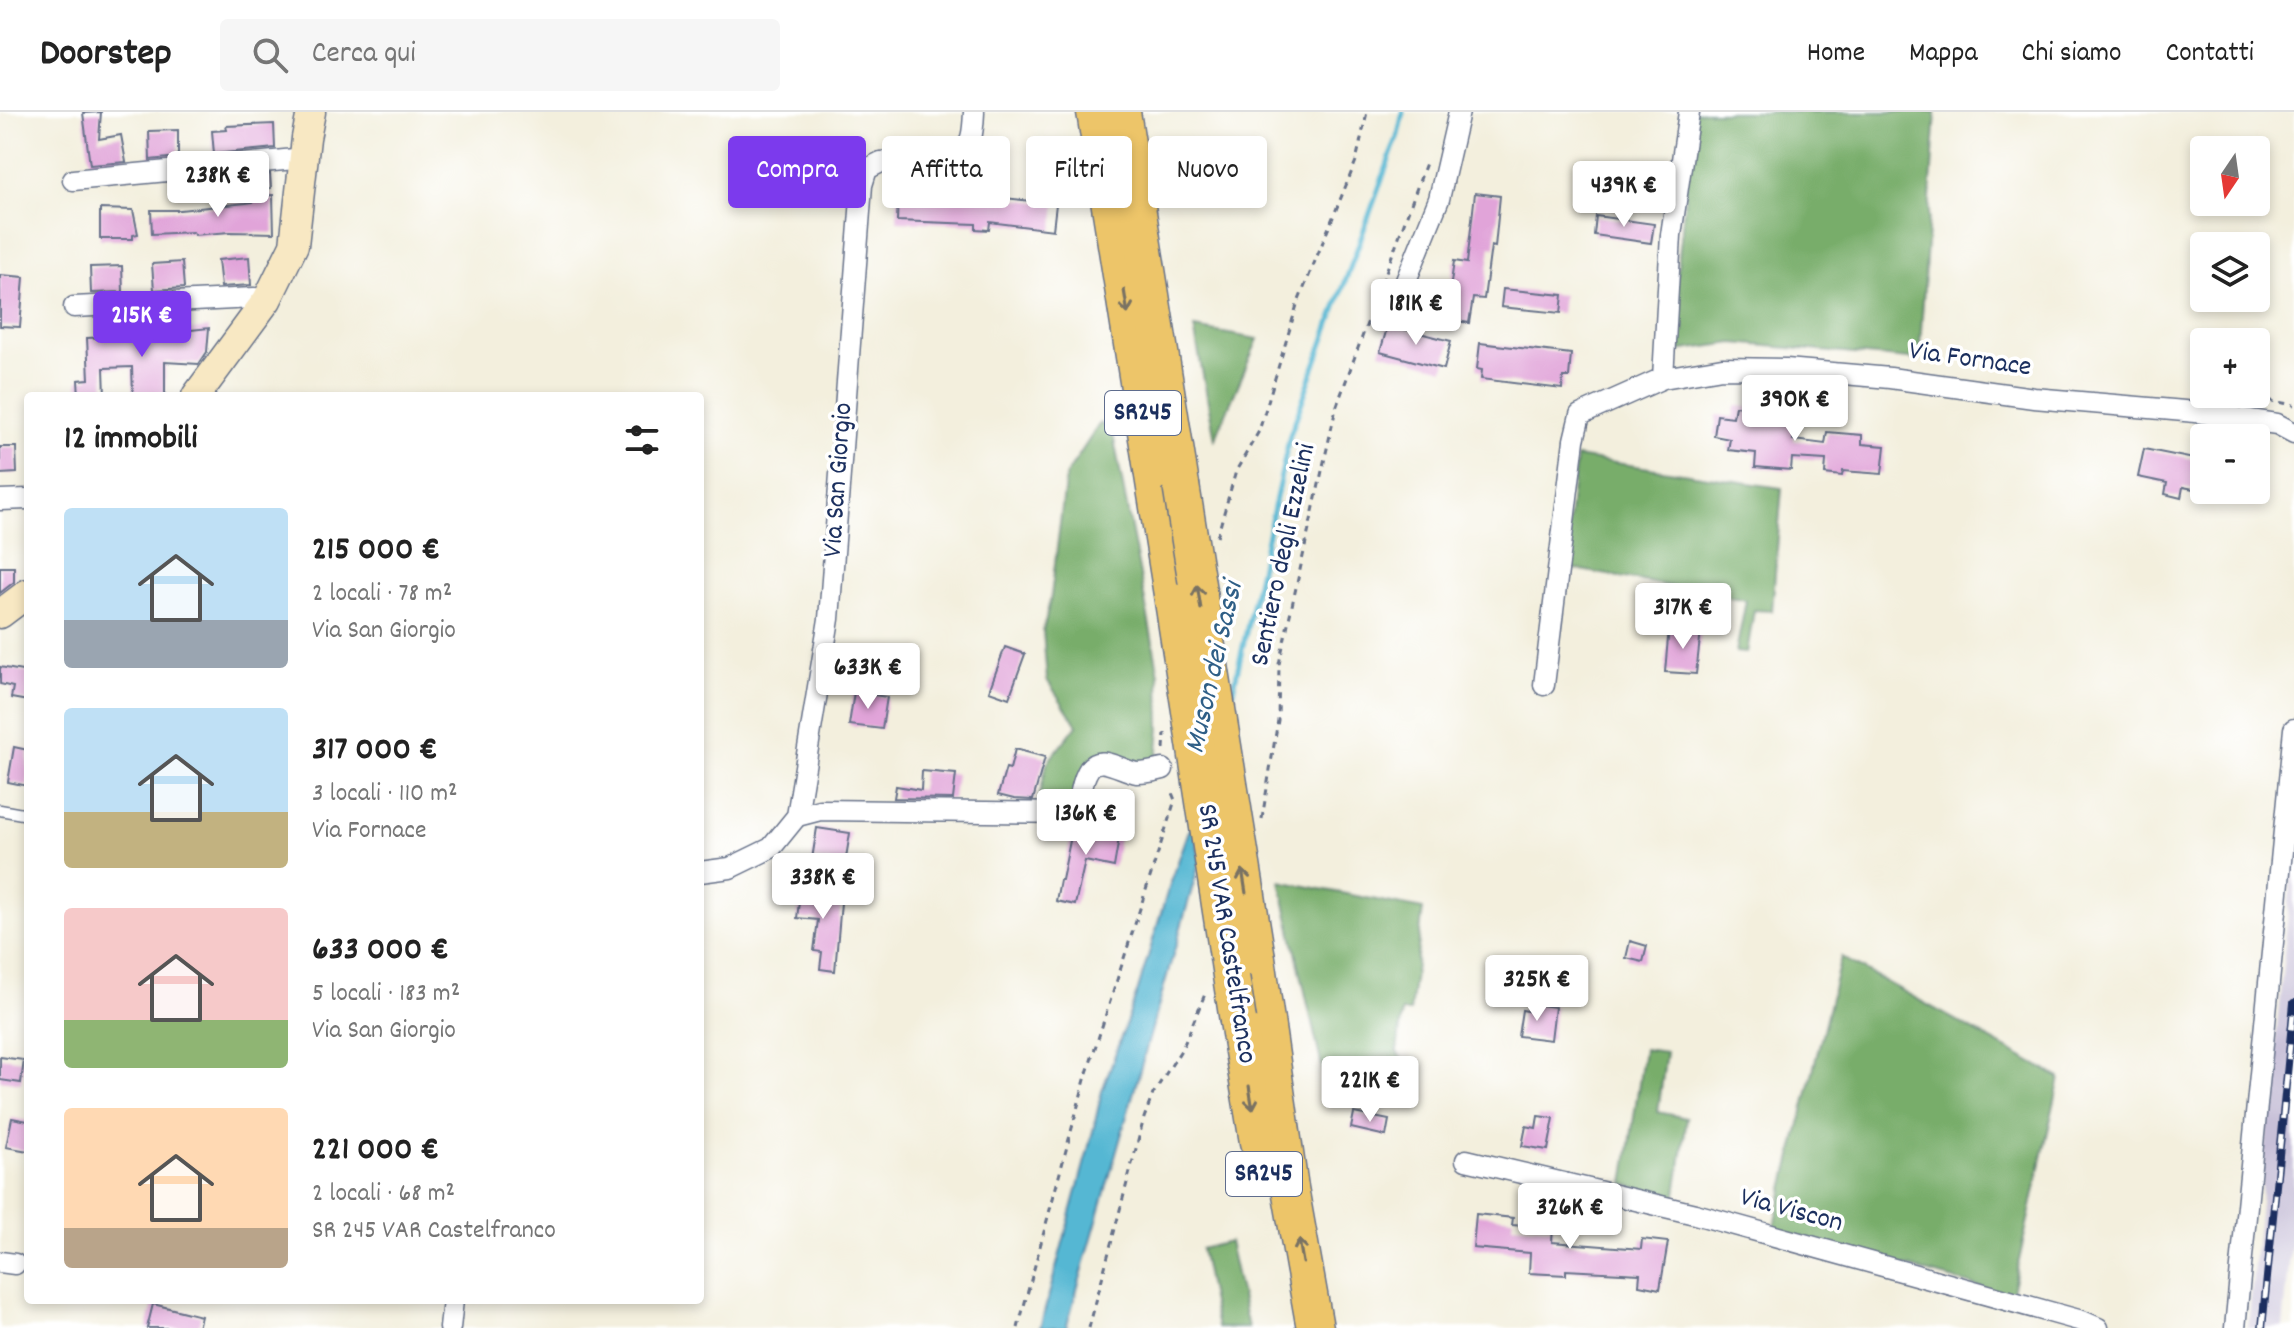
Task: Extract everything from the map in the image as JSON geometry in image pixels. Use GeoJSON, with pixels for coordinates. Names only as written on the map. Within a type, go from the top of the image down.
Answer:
{"type":"FeatureCollection","features":[{"type":"Feature","properties":{"kind":"highway","name":"SR 245 VAR Castelfranco"},"geometry":{"type":"LineString","coordinates":[[1095,112],[1238,1021],[1290,1328]]}},
{"type":"Feature","properties":{"kind":"highway","name":"SR 245 VAR Castelfranco"},"geometry":{"type":"LineString","coordinates":[[1122,112],[1257,958],[1290,1188],[1315,1328]]}},
{"type":"Feature","properties":{"kind":"street"},"geometry":{"type":"LineString","coordinates":[[199,392],[267,300],[294,245],[311,112]]}},
{"type":"Feature","properties":{"kind":"street","name":"Via San Giorgio"},"geometry":{"type":"LineString","coordinates":[[704,871],[730,868],[771,848],[797,816],[829,619],[862,185],[867,169],[881,162],[959,157],[969,147],[974,112]]}},
{"type":"Feature","properties":{"kind":"street"},"geometry":{"type":"LineString","coordinates":[[1395,308],[1439,199],[1459,112]]}},
{"type":"Feature","properties":{"kind":"street"},"geometry":{"type":"LineString","coordinates":[[1663,378],[1671,235],[1689,112]]}},
{"type":"Feature","properties":{"kind":"street"},"geometry":{"type":"LineString","coordinates":[[73,180],[305,158]]}},
{"type":"Feature","properties":{"kind":"street"},"geometry":{"type":"LineString","coordinates":[[74,307],[254,298],[267,300]]}},
{"type":"Feature","properties":{"kind":"street","name":"Via Fornace"},"geometry":{"type":"LineString","coordinates":[[1544,685],[1574,440],[1580,415],[1663,378],[1722,368],[1786,369],[1890,378],[2034,398],[2196,412],[2277,424],[2294,433]]}},
{"type":"Feature","properties":{"kind":"street"},"geometry":{"type":"LineString","coordinates":[[0,500],[24,499]]}},
{"type":"Feature","properties":{"kind":"street"},"geometry":{"type":"LineString","coordinates":[[0,614],[24,596]]}},
{"type":"Feature","properties":{"kind":"street"},"geometry":{"type":"LineString","coordinates":[[2235,1328],[2294,729]]}},
{"type":"Feature","properties":{"kind":"street"},"geometry":{"type":"LineString","coordinates":[[797,816],[820,810],[1073,813],[1091,765],[1101,762],[1137,773],[1163,769]]}},
{"type":"Feature","properties":{"kind":"street","name":"Via Viscon"},"geometry":{"type":"LineString","coordinates":[[1466,1160],[1695,1214],[2098,1328]]}},
{"type":"Feature","properties":{"kind":"street"},"geometry":{"type":"LineString","coordinates":[[450,1328],[453,1304]]}},
{"type":"Feature","properties":{"kind":"lane"},"geometry":{"type":"LineString","coordinates":[[0,810],[24,814]]}},
{"type":"Feature","properties":{"kind":"path","name":"Sentiero degli Ezzelini"},"geometry":{"type":"LineString","coordinates":[[1260,825],[1265,811],[1278,720],[1279,664],[1336,408],[1418,191],[1428,156]]}},
{"type":"Feature","properties":{"kind":"path"},"geometry":{"type":"LineString","coordinates":[[2270,401],[2294,405]]}},
{"type":"Feature","properties":{"kind":"path"},"geometry":{"type":"LineString","coordinates":[[1089,1328],[1144,1118],[1153,1094],[1183,1047],[1206,993]]}},
{"type":"Feature","properties":{"kind":"shaded area"},"geometry":{"type":"Polygon","coordinates":[[[2294,849],[2294,1211],[2283,1328],[2248,1328],[2294,849]]]}},
{"type":"Feature","properties":{"kind":"green space"},"geometry":{"type":"Polygon","coordinates":[[[1694,112],[1936,112],[1919,360],[1734,343],[1669,352],[1694,112]]]}},
{"type":"Feature","properties":{"kind":"green space"},"geometry":{"type":"Polygon","coordinates":[[[1194,328],[1258,339],[1215,439],[1194,328]]]}},
{"type":"Feature","properties":{"kind":"green space"},"geometry":{"type":"Polygon","coordinates":[[[1100,423],[1113,434],[1159,674],[1157,761],[1137,764],[1094,755],[1070,806],[1038,803],[1047,763],[1077,725],[1047,680],[1043,631],[1051,596],[1066,475],[1100,423]]]}},
{"type":"Feature","properties":{"kind":"green space"},"geometry":{"type":"Polygon","coordinates":[[[1576,457],[1782,488],[1772,611],[1754,610],[1747,653],[1736,652],[1746,600],[1564,567],[1576,457]]]}},
{"type":"Feature","properties":{"kind":"green space"},"geometry":{"type":"Polygon","coordinates":[[[1280,881],[1423,909],[1410,1012],[1402,1012],[1397,1052],[1405,1072],[1402,1076],[1372,1087],[1328,1094],[1280,881]]]}},
{"type":"Feature","properties":{"kind":"green space"},"geometry":{"type":"Polygon","coordinates":[[[1841,957],[2060,1078],[2011,1296],[1774,1229],[1841,957]]]}},
{"type":"Feature","properties":{"kind":"green space"},"geometry":{"type":"Polygon","coordinates":[[[1644,1049],[1666,1052],[1658,1112],[1687,1118],[1675,1201],[1624,1184],[1644,1049]]]}},
{"type":"Feature","properties":{"kind":"green space"},"geometry":{"type":"Polygon","coordinates":[[[1229,1242],[1248,1328],[1217,1328],[1201,1249],[1229,1242]]]}},
{"type":"Feature","properties":{"kind":"water"},"geometry":{"type":"Polygon","coordinates":[[[1193,819],[1200,861],[1066,1328],[1040,1328],[1102,1091],[1193,819]]]}},
{"type":"Feature","properties":{"kind":"building"},"geometry":{"type":"Polygon","coordinates":[[[101,112],[99,139],[121,135],[126,162],[90,165],[83,113],[101,112]]]}},
{"type":"Feature","properties":{"kind":"building"},"geometry":{"type":"Polygon","coordinates":[[[274,124],[275,148],[214,154],[212,131],[227,130],[226,126],[274,124]]]}},
{"type":"Feature","properties":{"kind":"building"},"geometry":{"type":"Polygon","coordinates":[[[178,130],[178,157],[150,160],[149,131],[178,130]]]}},
{"type":"Feature","properties":{"kind":"building"},"geometry":{"type":"Polygon","coordinates":[[[270,174],[271,188],[259,190],[257,176],[270,174]]]}},
{"type":"Feature","properties":{"kind":"building"},"geometry":{"type":"Polygon","coordinates":[[[1475,193],[1500,196],[1495,247],[1491,246],[1484,299],[1473,298],[1469,323],[1446,319],[1454,261],[1467,263],[1475,193]]]}},
{"type":"Feature","properties":{"kind":"building"},"geometry":{"type":"Polygon","coordinates":[[[273,195],[274,233],[152,234],[151,210],[246,203],[253,202],[253,196],[273,195]]]}},
{"type":"Feature","properties":{"kind":"building"},"geometry":{"type":"Polygon","coordinates":[[[1010,199],[1026,200],[1026,208],[1056,208],[1053,230],[990,222],[989,230],[976,229],[976,224],[897,221],[898,208],[1010,208],[1010,199]]]}},
{"type":"Feature","properties":{"kind":"building"},"geometry":{"type":"Polygon","coordinates":[[[100,209],[133,210],[138,234],[133,235],[133,239],[100,239],[100,209]]]}},
{"type":"Feature","properties":{"kind":"building"},"geometry":{"type":"Polygon","coordinates":[[[1596,216],[1654,224],[1651,243],[1594,235],[1596,216]]]}},
{"type":"Feature","properties":{"kind":"building"},"geometry":{"type":"Polygon","coordinates":[[[249,257],[251,285],[221,287],[218,260],[249,257]]]}},
{"type":"Feature","properties":{"kind":"building"},"geometry":{"type":"Polygon","coordinates":[[[182,262],[184,288],[154,290],[152,264],[182,262]]]}},
{"type":"Feature","properties":{"kind":"building"},"geometry":{"type":"Polygon","coordinates":[[[122,266],[123,292],[91,293],[90,267],[122,266]]]}},
{"type":"Feature","properties":{"kind":"building"},"geometry":{"type":"Polygon","coordinates":[[[0,275],[24,277],[20,327],[0,326],[0,275]]]}},
{"type":"Feature","properties":{"kind":"building"},"geometry":{"type":"Polygon","coordinates":[[[1503,289],[1563,295],[1561,313],[1501,307],[1503,289]]]}},
{"type":"Feature","properties":{"kind":"building"},"geometry":{"type":"Polygon","coordinates":[[[1388,325],[1451,341],[1444,369],[1380,352],[1388,325]]]}},
{"type":"Feature","properties":{"kind":"building"},"geometry":{"type":"Polygon","coordinates":[[[209,328],[207,352],[199,364],[165,362],[165,392],[133,392],[132,367],[104,368],[105,392],[79,392],[78,380],[89,379],[87,338],[209,328]]]}},
{"type":"Feature","properties":{"kind":"building"},"geometry":{"type":"Polygon","coordinates":[[[1480,343],[1571,354],[1569,377],[1563,377],[1562,389],[1481,379],[1482,370],[1477,369],[1480,343]]]}},
{"type":"Feature","properties":{"kind":"building"},"geometry":{"type":"Polygon","coordinates":[[[1735,406],[1796,410],[1793,440],[1825,444],[1827,432],[1862,435],[1862,444],[1885,446],[1882,474],[1843,471],[1842,476],[1825,474],[1826,460],[1792,458],[1791,470],[1755,467],[1756,453],[1728,450],[1730,439],[1714,436],[1717,415],[1733,417],[1735,406]]]}},
{"type":"Feature","properties":{"kind":"building"},"geometry":{"type":"Polygon","coordinates":[[[0,447],[16,447],[17,473],[0,474],[0,447]]]}},
{"type":"Feature","properties":{"kind":"building"},"geometry":{"type":"Polygon","coordinates":[[[2144,449],[2190,458],[2190,488],[2183,487],[2181,498],[2165,494],[2167,483],[2138,477],[2144,449]]]}},
{"type":"Feature","properties":{"kind":"building"},"geometry":{"type":"Polygon","coordinates":[[[0,567],[14,567],[14,582],[0,593],[0,567]]]}},
{"type":"Feature","properties":{"kind":"building"},"geometry":{"type":"Polygon","coordinates":[[[1669,627],[1701,630],[1696,674],[1665,672],[1669,627]]]}},
{"type":"Feature","properties":{"kind":"building"},"geometry":{"type":"Polygon","coordinates":[[[1005,647],[1025,654],[1009,698],[989,691],[1005,647]]]}},
{"type":"Feature","properties":{"kind":"building"},"geometry":{"type":"Polygon","coordinates":[[[0,667],[24,671],[24,700],[11,698],[13,687],[0,684],[0,667]]]}},
{"type":"Feature","properties":{"kind":"building"},"geometry":{"type":"Polygon","coordinates":[[[854,692],[887,697],[882,729],[849,725],[854,692]]]}},
{"type":"Feature","properties":{"kind":"building"},"geometry":{"type":"Polygon","coordinates":[[[14,747],[24,749],[24,785],[8,782],[14,747]]]}},
{"type":"Feature","properties":{"kind":"building"},"geometry":{"type":"Polygon","coordinates":[[[1015,749],[1045,757],[1033,800],[998,795],[1015,749]]]}},
{"type":"Feature","properties":{"kind":"building"},"geometry":{"type":"Polygon","coordinates":[[[922,771],[956,774],[953,799],[894,798],[896,786],[921,790],[922,771]]]}},
{"type":"Feature","properties":{"kind":"building"},"geometry":{"type":"Polygon","coordinates":[[[1079,824],[1120,832],[1114,867],[1085,861],[1075,905],[1056,901],[1073,826],[1079,824]]]}},
{"type":"Feature","properties":{"kind":"building"},"geometry":{"type":"Polygon","coordinates":[[[817,828],[850,833],[845,864],[812,859],[817,828]]]}},
{"type":"Feature","properties":{"kind":"building"},"geometry":{"type":"Polygon","coordinates":[[[801,886],[842,891],[835,971],[820,969],[822,952],[814,951],[818,920],[797,918],[801,886]]]}},
{"type":"Feature","properties":{"kind":"building"},"geometry":{"type":"Polygon","coordinates":[[[1630,941],[1647,946],[1643,962],[1626,958],[1630,941]]]}},
{"type":"Feature","properties":{"kind":"building"},"geometry":{"type":"Polygon","coordinates":[[[1534,1004],[1555,1007],[1551,1040],[1518,1036],[1522,1010],[1533,1012],[1534,1004]]]}},
{"type":"Feature","properties":{"kind":"building"},"geometry":{"type":"Polygon","coordinates":[[[0,1057],[24,1060],[21,1083],[0,1080],[0,1057]]]}},
{"type":"Feature","properties":{"kind":"building"},"geometry":{"type":"Polygon","coordinates":[[[1354,1113],[1389,1120],[1386,1136],[1351,1128],[1354,1113]]]}},
{"type":"Feature","properties":{"kind":"building"},"geometry":{"type":"Polygon","coordinates":[[[1538,1116],[1554,1118],[1548,1150],[1522,1146],[1526,1126],[1536,1128],[1538,1116]]]}},
{"type":"Feature","properties":{"kind":"building"},"geometry":{"type":"Polygon","coordinates":[[[12,1118],[24,1120],[24,1150],[6,1147],[12,1118]]]}},
{"type":"Feature","properties":{"kind":"building"},"geometry":{"type":"Polygon","coordinates":[[[1476,1214],[1513,1218],[1512,1225],[1553,1228],[1552,1242],[1641,1249],[1642,1239],[1668,1242],[1660,1289],[1639,1285],[1640,1274],[1566,1270],[1566,1275],[1529,1273],[1530,1253],[1473,1248],[1476,1214]]]}},
{"type":"Feature","properties":{"kind":"building"},"geometry":{"type":"Polygon","coordinates":[[[153,1304],[201,1316],[198,1328],[147,1328],[153,1304]]]}},
{"type":"Feature","properties":{"kind":"waterway","name":"Muson dei Sassi"},"geometry":{"type":"LineString","coordinates":[[1231,700],[1290,435],[1398,135],[1403,112]]}},
{"type":"Feature","properties":{"kind":"railway"},"geometry":{"type":"LineString","coordinates":[[2262,1328],[2294,1003]]}}]}
